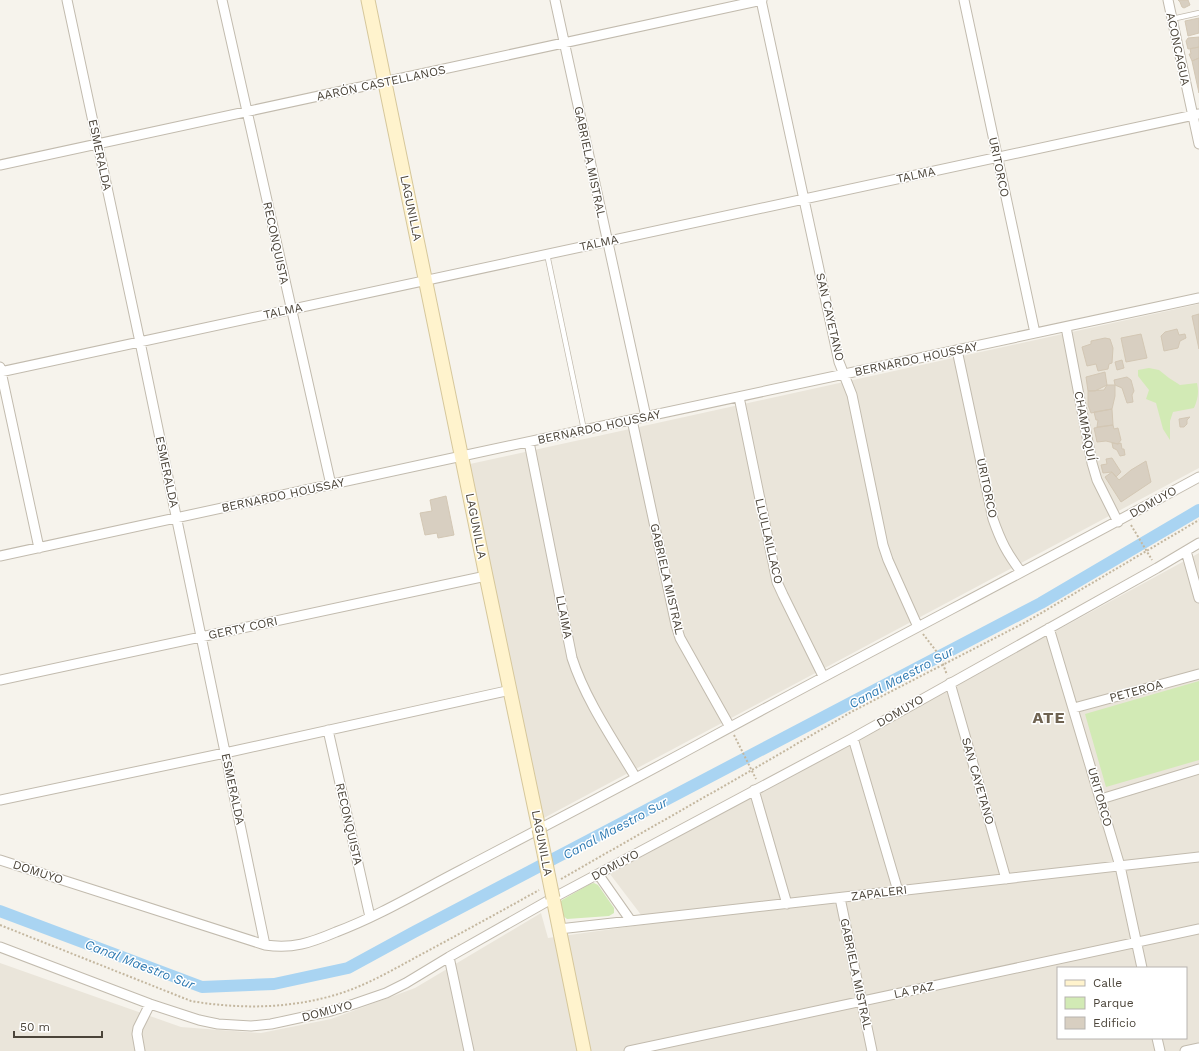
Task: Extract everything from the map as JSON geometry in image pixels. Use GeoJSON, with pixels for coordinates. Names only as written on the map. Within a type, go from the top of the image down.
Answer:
{"type":"FeatureCollection","features":[{"type":"Feature","properties":{"kind":"main road","name":"LAGUNILLA"},"geometry":{"type":"LineString","coordinates":[[368,0],[584,1051]]}},
{"type":"Feature","properties":{"kind":"street","name":"ESMERALDA"},"geometry":{"type":"LineString","coordinates":[[67,0],[177,518],[265,945]]}},
{"type":"Feature","properties":{"kind":"street","name":"RECONQUISTA"},"geometry":{"type":"LineString","coordinates":[[222,0],[290,309],[331,485]]}},
{"type":"Feature","properties":{"kind":"street","name":"GABRIELA MISTRAL"},"geometry":{"type":"LineString","coordinates":[[555,0],[646,417]]}},
{"type":"Feature","properties":{"kind":"street","name":"AARÓN CASTELLANOS"},"geometry":{"type":"LineString","coordinates":[[0,165],[761,0]]}},
{"type":"Feature","properties":{"kind":"street","name":"SAN CAYETANO"},"geometry":{"type":"LineString","coordinates":[[761,0],[839,362],[852,395],[883,546],[918,627]]}},
{"type":"Feature","properties":{"kind":"street","name":"URITORCO"},"geometry":{"type":"LineString","coordinates":[[964,0],[1035,333]]}},
{"type":"Feature","properties":{"kind":"street","name":"ACONCAGUA"},"geometry":{"type":"LineString","coordinates":[[1168,0],[1196,114],[1199,144]]}},
{"type":"Feature","properties":{"kind":"street","name":"TALMA"},"geometry":{"type":"LineString","coordinates":[[0,370],[140,342],[1196,114]]}},
{"type":"Feature","properties":{"kind":"street","name":"BERNARDO HOUSSAY"},"geometry":{"type":"LineString","coordinates":[[0,556],[1199,298]]}},
{"type":"Feature","properties":{"kind":"street","name":"CHAMPAQUÍ"},"geometry":{"type":"LineString","coordinates":[[1066,327],[1096,480],[1118,522]]}},
{"type":"Feature","properties":{"kind":"street","name":"URITORCO"},"geometry":{"type":"LineString","coordinates":[[957,350],[993,519],[999,538],[1005,550],[1022,572]]}},
{"type":"Feature","properties":{"kind":"street"},"geometry":{"type":"LineString","coordinates":[[0,370],[39,548]]}},
{"type":"Feature","properties":{"kind":"street","name":"LLULLAILLACO"},"geometry":{"type":"LineString","coordinates":[[739,397],[777,582],[823,676]]}},
{"type":"Feature","properties":{"kind":"street","name":"GABRIELA MISTRAL"},"geometry":{"type":"LineString","coordinates":[[632,420],[674,617],[680,638],[730,727]]}},
{"type":"Feature","properties":{"kind":"street","name":"LLAIMA"},"geometry":{"type":"LineString","coordinates":[[529,442],[572,658],[576,671],[583,687],[636,778]]}},
{"type":"Feature","properties":{"kind":"street","name":"DOMUYO"},"geometry":{"type":"LineString","coordinates":[[0,860],[265,945],[288,947],[303,944],[338,932],[370,917],[539,829],[823,676],[1118,522],[1199,477]]}},
{"type":"Feature","properties":{"kind":"street","name":"DOMUYO"},"geometry":{"type":"LineString","coordinates":[[0,947],[150,1004],[199,1020],[218,1024],[251,1026],[272,1024],[331,1011],[386,993],[553,898],[853,738],[1199,543]]}},
{"type":"Feature","properties":{"kind":"street"},"geometry":{"type":"LineString","coordinates":[[1186,551],[1199,598]]}},
{"type":"Feature","properties":{"kind":"street","name":"GERTY CORI"},"geometry":{"type":"LineString","coordinates":[[0,680],[486,576]]}},
{"type":"Feature","properties":{"kind":"street","name":"URITORCO"},"geometry":{"type":"LineString","coordinates":[[1049,628],[1120,866],[1142,967]]}},
{"type":"Feature","properties":{"kind":"street","name":"PETEROA"},"geometry":{"type":"LineString","coordinates":[[1074,708],[1199,674]]}},
{"type":"Feature","properties":{"kind":"street","name":"SAN CAYETANO"},"geometry":{"type":"LineString","coordinates":[[950,683],[1006,879]]}},
{"type":"Feature","properties":{"kind":"street"},"geometry":{"type":"LineString","coordinates":[[0,800],[225,753],[510,690]]}},
{"type":"Feature","properties":{"kind":"street","name":"RECONQUISTA"},"geometry":{"type":"LineString","coordinates":[[328,730],[370,917]]}},
{"type":"Feature","properties":{"kind":"street"},"geometry":{"type":"LineString","coordinates":[[853,738],[898,891]]}},
{"type":"Feature","properties":{"kind":"street"},"geometry":{"type":"LineString","coordinates":[[1101,799],[1199,769]]}},
{"type":"Feature","properties":{"kind":"street"},"geometry":{"type":"LineString","coordinates":[[754,790],[786,904]]}},
{"type":"Feature","properties":{"kind":"street","name":"ZAPALERI"},"geometry":{"type":"LineString","coordinates":[[559,929],[1199,856]]}},
{"type":"Feature","properties":{"kind":"street"},"geometry":{"type":"LineString","coordinates":[[598,874],[631,921]]}},
{"type":"Feature","properties":{"kind":"street","name":"GABRIELA MISTRAL"},"geometry":{"type":"LineString","coordinates":[[840,898],[872,1051]]}},
{"type":"Feature","properties":{"kind":"street","name":"LA PAZ"},"geometry":{"type":"LineString","coordinates":[[629,1051],[1199,929]]}},
{"type":"Feature","properties":{"kind":"street"},"geometry":{"type":"LineString","coordinates":[[449,957],[469,1051]]}},
{"type":"Feature","properties":{"kind":"street"},"geometry":{"type":"LineString","coordinates":[[138,1051],[138,1028],[150,1004]]}},
{"type":"Feature","properties":{"kind":"street"},"geometry":{"type":"LineString","coordinates":[[1157,1039],[1160,1051]]}},
{"type":"Feature","properties":{"kind":"street"},"geometry":{"type":"LineString","coordinates":[[1186,1051],[1199,1048]]}},
{"type":"Feature","properties":{"kind":"lane"},"geometry":{"type":"LineString","coordinates":[[1172,19],[1199,12]]}},
{"type":"Feature","properties":{"kind":"lane"},"geometry":{"type":"LineString","coordinates":[[547,254],[584,430]]}},
{"type":"Feature","properties":{"kind":"path"},"geometry":{"type":"LineString","coordinates":[[559,880],[752,770],[853,710],[1026,622],[1199,520]]}},
{"type":"Feature","properties":{"kind":"path"},"geometry":{"type":"LineString","coordinates":[[1138,536],[1147,551]]}},
{"type":"Feature","properties":{"kind":"path"},"geometry":{"type":"LineString","coordinates":[[918,627],[940,656],[950,683]]}},
{"type":"Feature","properties":{"kind":"path"},"geometry":{"type":"LineString","coordinates":[[740,748],[752,770]]}},
{"type":"Feature","properties":{"kind":"path"},"geometry":{"type":"LineString","coordinates":[[0,925],[191,1001],[217,1005],[250,1007],[305,1002],[335,995],[372,981],[545,887]]}},
{"type":"Feature","properties":{"kind":"shaded area"},"geometry":{"type":"Polygon","coordinates":[[[1199,304],[1199,468],[542,819],[470,464],[1199,304]]]}},
{"type":"Feature","properties":{"kind":"shaded area"},"geometry":{"type":"Polygon","coordinates":[[[1199,553],[1199,1051],[0,1051],[0,963],[181,1027],[261,1033],[331,1019],[415,988],[541,913],[548,938],[648,924],[610,874],[1199,553]]]}},
{"type":"Feature","properties":{"kind":"green space"},"geometry":{"type":"Polygon","coordinates":[[[1149,368],[1159,370],[1180,385],[1197,383],[1198,396],[1194,408],[1173,412],[1170,421],[1170,440],[1163,429],[1156,403],[1146,399],[1149,390],[1138,376],[1138,370],[1149,368]]]}},
{"type":"Feature","properties":{"kind":"green space"},"geometry":{"type":"Polygon","coordinates":[[[1199,681],[1199,760],[1106,787],[1085,714],[1199,681]]]}},
{"type":"Feature","properties":{"kind":"green space"},"geometry":{"type":"Polygon","coordinates":[[[594,883],[598,885],[614,908],[614,913],[609,916],[567,919],[562,915],[559,904],[562,900],[594,883]]]}},
{"type":"Feature","properties":{"kind":"building"},"geometry":{"type":"Polygon","coordinates":[[[1178,0],[1188,0],[1190,5],[1184,8],[1178,0]]]}},
{"type":"Feature","properties":{"kind":"building"},"geometry":{"type":"Polygon","coordinates":[[[1199,18],[1199,33],[1188,36],[1185,21],[1199,18]]]}},
{"type":"Feature","properties":{"kind":"building"},"geometry":{"type":"Polygon","coordinates":[[[1199,37],[1199,47],[1188,49],[1186,41],[1188,38],[1199,37]]]}},
{"type":"Feature","properties":{"kind":"building"},"geometry":{"type":"Polygon","coordinates":[[[1199,47],[1199,58],[1192,61],[1189,54],[1191,54],[1190,49],[1199,47]]]}},
{"type":"Feature","properties":{"kind":"building"},"geometry":{"type":"Polygon","coordinates":[[[1199,58],[1199,93],[1192,61],[1199,58]]]}},
{"type":"Feature","properties":{"kind":"building"},"geometry":{"type":"Polygon","coordinates":[[[1199,314],[1199,349],[1192,316],[1199,314]]]}},
{"type":"Feature","properties":{"kind":"building"},"geometry":{"type":"Polygon","coordinates":[[[1177,329],[1179,335],[1185,334],[1186,338],[1180,341],[1178,348],[1164,351],[1161,336],[1165,332],[1177,329]]]}},
{"type":"Feature","properties":{"kind":"building"},"geometry":{"type":"Polygon","coordinates":[[[1141,334],[1147,358],[1126,362],[1121,338],[1141,334]]]}},
{"type":"Feature","properties":{"kind":"building"},"geometry":{"type":"Polygon","coordinates":[[[1105,338],[1110,339],[1113,348],[1112,363],[1109,364],[1108,369],[1098,371],[1096,364],[1087,366],[1082,347],[1091,344],[1091,341],[1105,338]]]}},
{"type":"Feature","properties":{"kind":"building"},"geometry":{"type":"Polygon","coordinates":[[[1122,360],[1124,368],[1117,370],[1115,362],[1122,360]]]}},
{"type":"Feature","properties":{"kind":"building"},"geometry":{"type":"Polygon","coordinates":[[[1105,372],[1107,385],[1095,391],[1088,391],[1086,377],[1105,372]]]}},
{"type":"Feature","properties":{"kind":"building"},"geometry":{"type":"Polygon","coordinates":[[[1127,377],[1131,380],[1134,391],[1132,395],[1133,402],[1127,403],[1122,388],[1115,385],[1114,380],[1127,377]]]}},
{"type":"Feature","properties":{"kind":"building"},"geometry":{"type":"Polygon","coordinates":[[[1107,385],[1115,385],[1115,396],[1112,409],[1091,413],[1088,405],[1088,391],[1104,390],[1107,385]]]}},
{"type":"Feature","properties":{"kind":"building"},"geometry":{"type":"Polygon","coordinates":[[[1112,409],[1113,425],[1097,427],[1098,420],[1096,420],[1094,412],[1112,409]]]}},
{"type":"Feature","properties":{"kind":"building"},"geometry":{"type":"Polygon","coordinates":[[[1190,417],[1184,427],[1180,427],[1179,419],[1190,417]]]}},
{"type":"Feature","properties":{"kind":"building"},"geometry":{"type":"Polygon","coordinates":[[[1113,425],[1114,429],[1118,428],[1121,440],[1118,444],[1106,441],[1097,442],[1094,428],[1113,425]]]}},
{"type":"Feature","properties":{"kind":"building"},"geometry":{"type":"Polygon","coordinates":[[[1112,443],[1121,443],[1125,455],[1120,456],[1117,450],[1113,448],[1112,443]]]}},
{"type":"Feature","properties":{"kind":"building"},"geometry":{"type":"Polygon","coordinates":[[[1112,458],[1121,472],[1116,477],[1112,472],[1103,473],[1101,465],[1107,464],[1106,459],[1112,458]]]}},
{"type":"Feature","properties":{"kind":"building"},"geometry":{"type":"Polygon","coordinates":[[[1146,461],[1151,482],[1121,502],[1105,477],[1112,472],[1119,480],[1131,470],[1146,461]]]}},
{"type":"Feature","properties":{"kind":"building"},"geometry":{"type":"Polygon","coordinates":[[[446,496],[454,535],[438,538],[437,533],[425,535],[420,513],[432,511],[430,500],[446,496]]]}},
{"type":"Feature","properties":{"kind":"waterway","name":"Canal Maestro Sur"},"geometry":{"type":"LineString","coordinates":[[0,911],[202,987],[274,984],[348,968],[1041,603],[1199,510]]}},
{"type":"Feature","properties":{"kind":"district","name":"ATE"},"geometry":{"type":"Point","coordinates":[1049,717]}}]}
